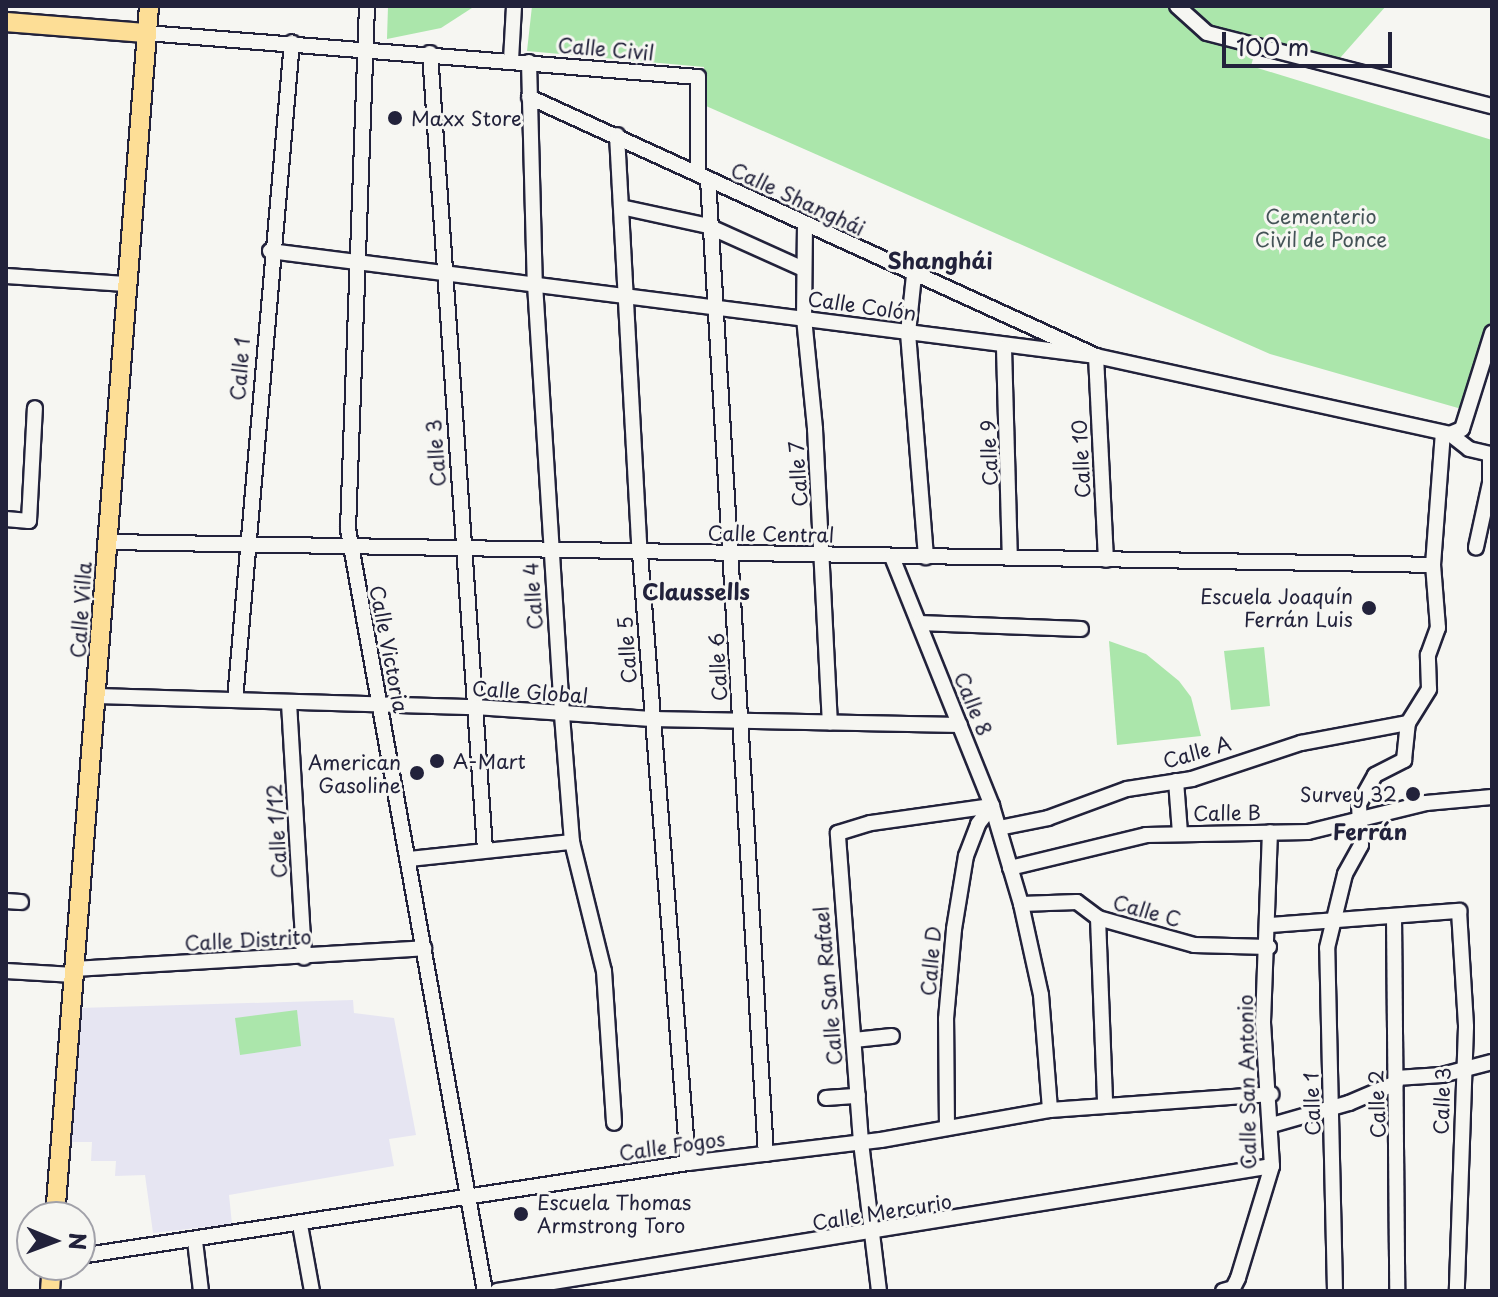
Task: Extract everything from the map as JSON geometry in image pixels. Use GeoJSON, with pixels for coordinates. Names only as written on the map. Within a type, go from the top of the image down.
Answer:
{"type":"FeatureCollection","features":[{"type":"Feature","properties":{"kind":"main road","name":"Calle Villa"},"geometry":{"type":"LineString","coordinates":[[56,1201],[149,6]]}},
{"type":"Feature","properties":{"kind":"main road"},"geometry":{"type":"LineString","coordinates":[[6,22],[146,33]]}},
{"type":"Feature","properties":{"kind":"street","name":"Calle Victoria"},"geometry":{"type":"LineString","coordinates":[[367,6],[354,262],[349,546],[471,1198],[485,1291]]}},
{"type":"Feature","properties":{"kind":"street"},"geometry":{"type":"LineString","coordinates":[[511,60],[514,6]]}},
{"type":"Feature","properties":{"kind":"street"},"geometry":{"type":"LineString","coordinates":[[1177,6],[1207,33],[1492,106]]}},
{"type":"Feature","properties":{"kind":"street","name":"Calle Civil"},"geometry":{"type":"LineString","coordinates":[[146,33],[292,42],[698,77]]}},
{"type":"Feature","properties":{"kind":"street","name":"Calle 1"},"geometry":{"type":"LineString","coordinates":[[235,700],[270,251],[292,42]]}},
{"type":"Feature","properties":{"kind":"street","name":"Calle 3"},"geometry":{"type":"LineString","coordinates":[[430,53],[485,849]]}},
{"type":"Feature","properties":{"kind":"street","name":"Calle 4"},"geometry":{"type":"LineString","coordinates":[[529,62],[535,284],[549,552],[572,842],[604,971],[614,1123]]}},
{"type":"Feature","properties":{"kind":"street","name":"Calle 6"},"geometry":{"type":"LineString","coordinates":[[698,77],[733,553],[766,1154]]}},
{"type":"Feature","properties":{"kind":"street","name":"Calle Shanghái"},"geometry":{"type":"LineString","coordinates":[[529,97],[617,135],[914,275],[1031,322],[1096,356]]}},
{"type":"Feature","properties":{"kind":"street","name":"Calle 5"},"geometry":{"type":"LineString","coordinates":[[617,135],[640,553],[688,1163]]}},
{"type":"Feature","properties":{"kind":"street"},"geometry":{"type":"LineString","coordinates":[[621,207],[708,226],[801,268]]}},
{"type":"Feature","properties":{"kind":"street","name":"Calle 7"},"geometry":{"type":"LineString","coordinates":[[805,224],[801,268],[823,553],[830,723]]}},
{"type":"Feature","properties":{"kind":"street","name":"Calle Colón"},"geometry":{"type":"LineString","coordinates":[[270,251],[804,318],[1004,348],[1096,356],[1285,394],[1447,434],[1469,449],[1490,454],[1490,483],[1476,547]]}},
{"type":"Feature","properties":{"kind":"street"},"geometry":{"type":"LineString","coordinates":[[914,275],[908,333],[926,557]]}},
{"type":"Feature","properties":{"kind":"street"},"geometry":{"type":"LineString","coordinates":[[6,276],[126,284]]}},
{"type":"Feature","properties":{"kind":"street"},"geometry":{"type":"LineString","coordinates":[[1408,723],[1429,689],[1428,655],[1438,628],[1433,565],[1447,434],[1462,429],[1492,333]]}},
{"type":"Feature","properties":{"kind":"street","name":"Calle 9"},"geometry":{"type":"LineString","coordinates":[[1004,348],[1010,557]]}},
{"type":"Feature","properties":{"kind":"street","name":"Calle 10"},"geometry":{"type":"LineString","coordinates":[[1096,356],[1106,560]]}},
{"type":"Feature","properties":{"kind":"street"},"geometry":{"type":"LineString","coordinates":[[6,519],[29,521],[35,408]]}},
{"type":"Feature","properties":{"kind":"street","name":"Calle Central"},"geometry":{"type":"LineString","coordinates":[[108,542],[1433,565]]}},
{"type":"Feature","properties":{"kind":"street","name":"Calle 8"},"geometry":{"type":"LineString","coordinates":[[892,557],[992,806],[1019,899]]}},
{"type":"Feature","properties":{"kind":"street"},"geometry":{"type":"LineString","coordinates":[[919,623],[1081,629]]}},
{"type":"Feature","properties":{"kind":"street","name":"Calle Global"},"geometry":{"type":"LineString","coordinates":[[97,696],[475,707],[562,715],[741,722],[960,725]]}},
{"type":"Feature","properties":{"kind":"street","name":"Calle 1/12"},"geometry":{"type":"LineString","coordinates":[[289,703],[304,958]]}},
{"type":"Feature","properties":{"kind":"street","name":"Calle 1"},"geometry":{"type":"LineString","coordinates":[[1335,1291],[1327,948],[1345,874],[1361,845],[1359,804],[1369,783],[1404,760],[1408,723]]}},
{"type":"Feature","properties":{"kind":"street","name":"Calle A"},"geometry":{"type":"LineString","coordinates":[[999,828],[1048,818],[1127,789],[1176,781],[1301,743],[1408,723]]}},
{"type":"Feature","properties":{"kind":"street"},"geometry":{"type":"LineString","coordinates":[[1176,781],[1180,833]]}},
{"type":"Feature","properties":{"kind":"street","name":"Calle B"},"geometry":{"type":"LineString","coordinates":[[1010,868],[1146,835],[1308,832],[1426,803],[1492,797]]}},
{"type":"Feature","properties":{"kind":"street","name":"Calle San Rafael"},"geometry":{"type":"LineString","coordinates":[[879,1291],[861,1142],[838,833],[871,823],[992,806]]}},
{"type":"Feature","properties":{"kind":"street","name":"Calle D"},"geometry":{"type":"LineString","coordinates":[[947,1128],[946,1019],[961,877],[978,824],[992,806]]}},
{"type":"Feature","properties":{"kind":"street","name":"Calle San Antonio"},"geometry":{"type":"LineString","coordinates":[[1223,1291],[1233,1288],[1238,1278],[1272,1166],[1271,1094],[1263,1022],[1271,925],[1270,832]]}},
{"type":"Feature","properties":{"kind":"street"},"geometry":{"type":"LineString","coordinates":[[409,859],[572,842]]}},
{"type":"Feature","properties":{"kind":"street"},"geometry":{"type":"LineString","coordinates":[[1019,899],[1041,995],[1050,1110]]}},
{"type":"Feature","properties":{"kind":"street","name":"Calle C"},"geometry":{"type":"LineString","coordinates":[[1019,899],[1077,902],[1098,918],[1194,945],[1269,947]]}},
{"type":"Feature","properties":{"kind":"street","name":"Calle 3"},"geometry":{"type":"LineString","coordinates":[[1394,916],[1459,911],[1466,1027],[1462,1067],[1465,1122],[1460,1148],[1464,1170],[1456,1239],[1457,1291]]}},
{"type":"Feature","properties":{"kind":"street"},"geometry":{"type":"LineString","coordinates":[[1271,925],[1335,917],[1394,916]]}},
{"type":"Feature","properties":{"kind":"street","name":"Calle 2"},"geometry":{"type":"LineString","coordinates":[[1394,916],[1397,1291]]}},
{"type":"Feature","properties":{"kind":"street"},"geometry":{"type":"LineString","coordinates":[[1098,918],[1105,1103]]}},
{"type":"Feature","properties":{"kind":"street","name":"Calle Distrito"},"geometry":{"type":"LineString","coordinates":[[6,971],[74,972],[424,948]]}},
{"type":"Feature","properties":{"kind":"street"},"geometry":{"type":"LineString","coordinates":[[854,1040],[892,1036]]}},
{"type":"Feature","properties":{"kind":"street"},"geometry":{"type":"LineString","coordinates":[[1272,1125],[1333,1107],[1396,1080],[1442,1075],[1462,1067],[1492,1062]]}},
{"type":"Feature","properties":{"kind":"street","name":"Calle Fogos"},"geometry":{"type":"LineString","coordinates":[[96,1254],[688,1163],[861,1142],[1050,1110],[1105,1103],[1271,1094]]}},
{"type":"Feature","properties":{"kind":"street"},"geometry":{"type":"LineString","coordinates":[[826,1098],[858,1096]]}},
{"type":"Feature","properties":{"kind":"street","name":"Calle Mercurio"},"geometry":{"type":"LineString","coordinates":[[497,1291],[873,1234],[1272,1166]]}},
{"type":"Feature","properties":{"kind":"street"},"geometry":{"type":"LineString","coordinates":[[300,1225],[312,1291]]}},
{"type":"Feature","properties":{"kind":"street"},"geometry":{"type":"LineString","coordinates":[[195,1241],[201,1291]]}},
{"type":"Feature","properties":{"kind":"shaded area"},"geometry":{"type":"Polygon","coordinates":[[[353,1000],[354,1013],[394,1018],[416,1135],[389,1139],[394,1166],[229,1195],[232,1224],[153,1233],[145,1175],[115,1176],[116,1161],[91,1161],[92,1142],[67,1142],[79,1008],[353,1000]]]}},
{"type":"Feature","properties":{"kind":"green space"},"geometry":{"type":"Polygon","coordinates":[[[388,6],[475,6],[441,28],[387,39],[388,6]]]}},
{"type":"Feature","properties":{"kind":"green space","name":"Cementerio Civil de Ponce"},"geometry":{"type":"Polygon","coordinates":[[[532,6],[1168,6],[1202,36],[1256,48],[1251,66],[1492,140],[1492,319],[1465,410],[1270,354],[706,106],[704,67],[527,51],[532,6]]]}},
{"type":"Feature","properties":{"kind":"green space"},"geometry":{"type":"Polygon","coordinates":[[[1184,6],[1386,6],[1340,58],[1205,27],[1184,6]]]}},
{"type":"Feature","properties":{"kind":"green space"},"geometry":{"type":"Polygon","coordinates":[[[1109,641],[1146,654],[1179,681],[1191,697],[1201,736],[1117,745],[1109,641]]]}},
{"type":"Feature","properties":{"kind":"green space"},"geometry":{"type":"Polygon","coordinates":[[[1264,647],[1270,706],[1231,710],[1224,651],[1264,647]]]}},
{"type":"Feature","properties":{"kind":"green space"},"geometry":{"type":"Polygon","coordinates":[[[297,1010],[301,1046],[240,1055],[235,1018],[297,1010]]]}},
{"type":"Feature","properties":{"kind":"place","name":"Maxx Store"},"geometry":{"type":"Point","coordinates":[395,118]}},
{"type":"Feature","properties":{"kind":"place","name":"Escuela Joaquín Ferrán Luis"},"geometry":{"type":"Point","coordinates":[1369,608]}},
{"type":"Feature","properties":{"kind":"place","name":"A-Mart"},"geometry":{"type":"Point","coordinates":[437,761]}},
{"type":"Feature","properties":{"kind":"place","name":"American Gasoline"},"geometry":{"type":"Point","coordinates":[417,773]}},
{"type":"Feature","properties":{"kind":"place","name":"Survey 32"},"geometry":{"type":"Point","coordinates":[1413,794]}},
{"type":"Feature","properties":{"kind":"place","name":"Escuela Thomas Armstrong Toro"},"geometry":{"type":"Point","coordinates":[521,1214]}},
{"type":"Feature","properties":{"kind":"district","name":"Shanghái"},"geometry":{"type":"Point","coordinates":[940,260]}},
{"type":"Feature","properties":{"kind":"district","name":"Claussells"},"geometry":{"type":"Point","coordinates":[696,591]}},
{"type":"Feature","properties":{"kind":"district","name":"Ferrán"},"geometry":{"type":"Point","coordinates":[1370,831]}}]}
